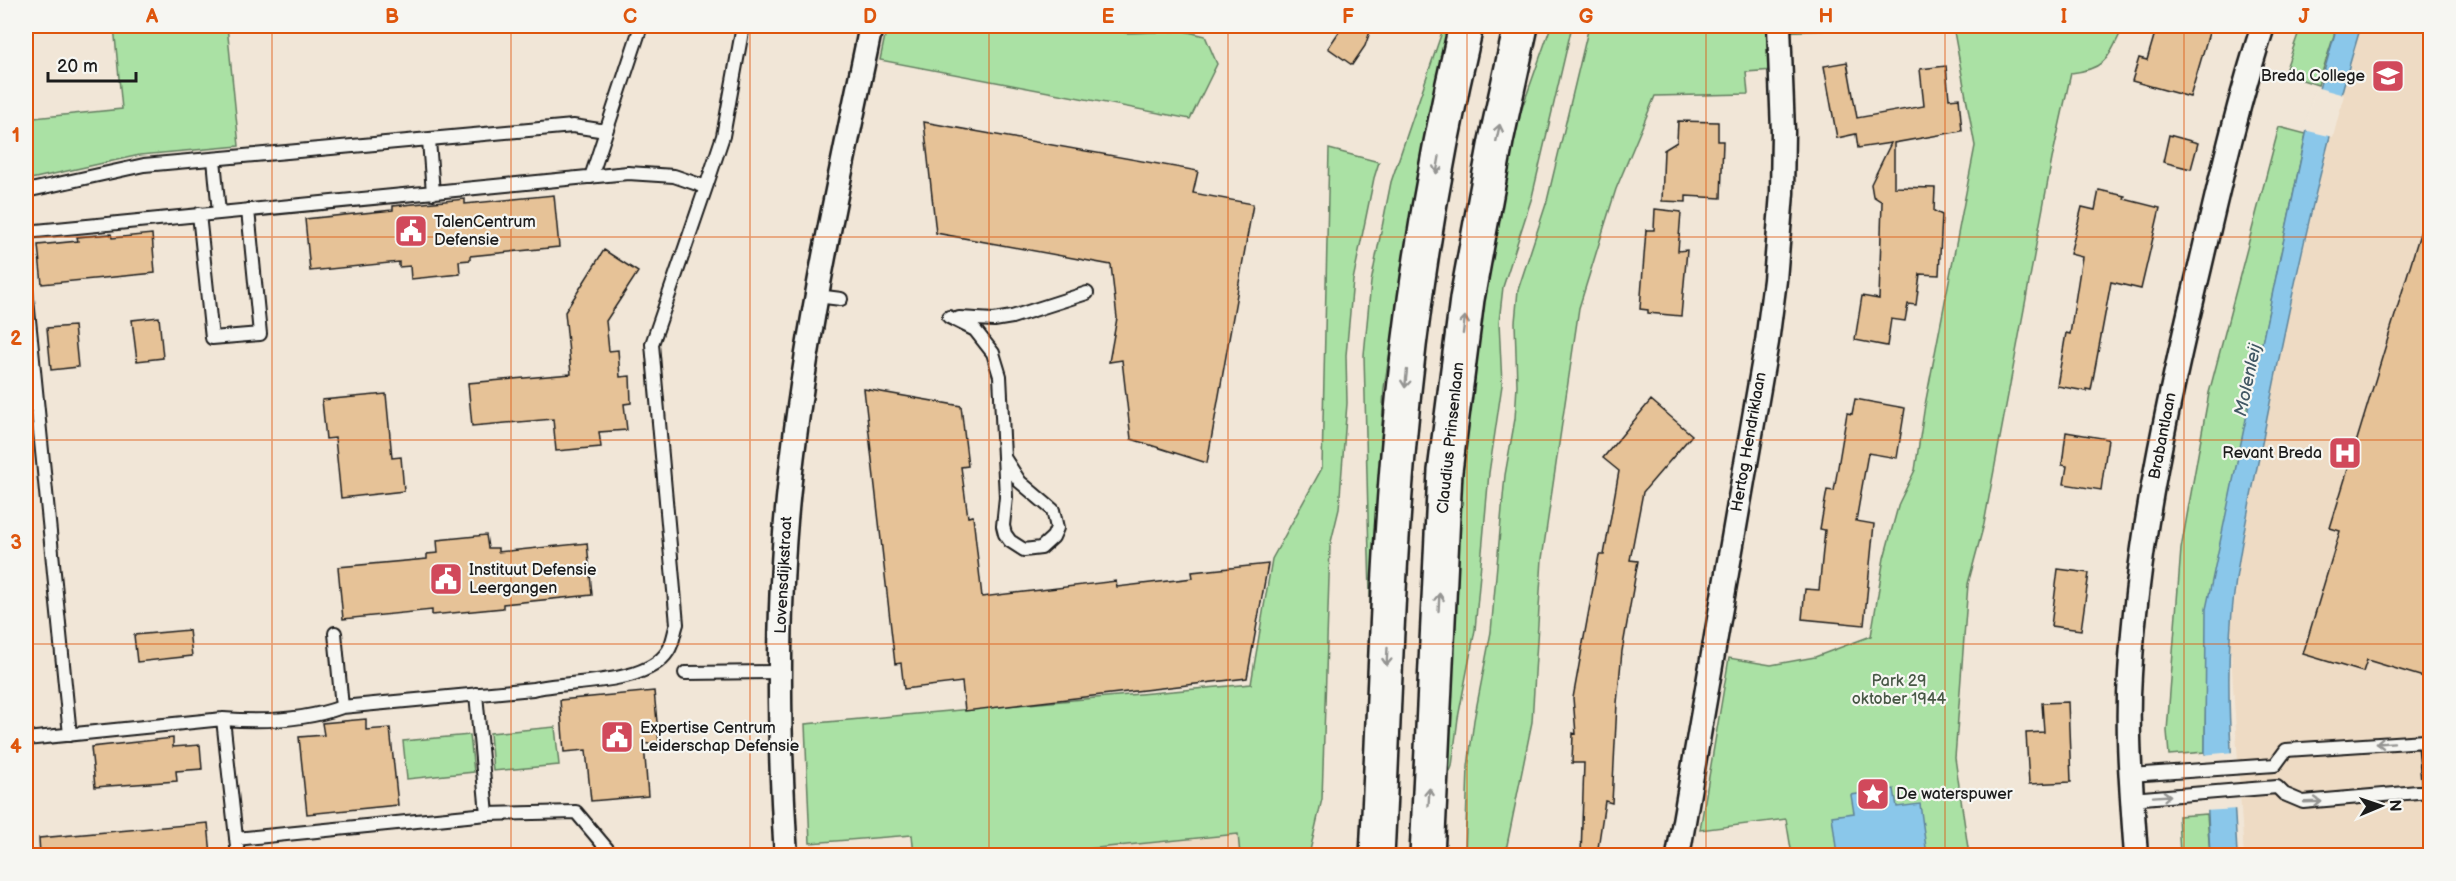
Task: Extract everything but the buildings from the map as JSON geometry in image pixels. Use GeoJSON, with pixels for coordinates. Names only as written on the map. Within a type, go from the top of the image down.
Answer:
{"type":"FeatureCollection","features":[{"type":"Feature","properties":{"kind":"main road"},"geometry":{"type":"LineString","coordinates":[[1377,855],[1399,442],[1416,285],[1466,26]]}},
{"type":"Feature","properties":{"kind":"main road","name":"Claudius Prinsenlaan"},"geometry":{"type":"LineString","coordinates":[[1426,855],[1445,471],[1467,299],[1496,141],[1521,26]]}},
{"type":"Feature","properties":{"kind":"street","name":"Lovensdijkstraat"},"geometry":{"type":"LineString","coordinates":[[786,855],[780,672],[789,482],[802,387],[830,220],[872,26]]}},
{"type":"Feature","properties":{"kind":"street","name":"Hertog Hendriklaan"},"geometry":{"type":"LineString","coordinates":[[1678,855],[1763,365],[1775,280],[1783,156],[1779,26]]}},
{"type":"Feature","properties":{"kind":"street","name":"Brabantlaan"},"geometry":{"type":"LineString","coordinates":[[2136,855],[2130,775],[2130,675],[2139,580],[2156,470],[2179,354],[2240,100],[2263,26]]}},
{"type":"Feature","properties":{"kind":"lane"},"geometry":{"type":"LineString","coordinates":[[591,177],[641,26]]}},
{"type":"Feature","properties":{"kind":"lane"},"geometry":{"type":"LineString","coordinates":[[26,739],[224,719],[244,721],[323,714],[342,707],[630,676],[650,668],[668,651],[677,624],[652,344],[723,136],[743,26]]}},
{"type":"Feature","properties":{"kind":"lane"},"geometry":{"type":"LineString","coordinates":[[26,191],[144,165],[573,126],[606,131]]}},
{"type":"Feature","properties":{"kind":"lane"},"geometry":{"type":"LineString","coordinates":[[429,140],[433,193]]}},
{"type":"Feature","properties":{"kind":"lane"},"geometry":{"type":"LineString","coordinates":[[214,159],[219,213]]}},
{"type":"Feature","properties":{"kind":"lane"},"geometry":{"type":"LineString","coordinates":[[26,232],[628,173],[674,176],[706,187]]}},
{"type":"Feature","properties":{"kind":"lane"},"geometry":{"type":"LineString","coordinates":[[199,214],[212,338],[260,334],[248,210]]}},
{"type":"Feature","properties":{"kind":"lane"},"geometry":{"type":"LineString","coordinates":[[26,289],[70,735]]}},
{"type":"Feature","properties":{"kind":"lane"},"geometry":{"type":"LineString","coordinates":[[1005,459],[1020,482],[1053,510],[1056,528],[1053,537],[1041,548],[1024,550],[1010,542],[1005,534],[1005,459],[1000,376],[993,353],[975,330],[949,317],[994,320],[1012,317],[1087,293]]}},
{"type":"Feature","properties":{"kind":"lane"},"geometry":{"type":"LineString","coordinates":[[817,296],[841,299]]}},
{"type":"Feature","properties":{"kind":"lane"},"geometry":{"type":"LineString","coordinates":[[335,633],[342,707]]}},
{"type":"Feature","properties":{"kind":"lane"},"geometry":{"type":"LineString","coordinates":[[685,673],[780,672]]}},
{"type":"Feature","properties":{"kind":"lane"},"geometry":{"type":"LineString","coordinates":[[476,694],[487,814]]}},
{"type":"Feature","properties":{"kind":"lane"},"geometry":{"type":"LineString","coordinates":[[224,719],[238,855]]}},
{"type":"Feature","properties":{"kind":"lane"},"geometry":{"type":"LineString","coordinates":[[2425,741],[2429,791],[2303,802],[2284,794],[2277,787],[2275,765],[2286,750],[2425,741]]}},
{"type":"Feature","properties":{"kind":"lane"},"geometry":{"type":"LineString","coordinates":[[2130,775],[2275,765]]}},
{"type":"Feature","properties":{"kind":"lane"},"geometry":{"type":"LineString","coordinates":[[2132,799],[2277,787]]}},
{"type":"Feature","properties":{"kind":"lane"},"geometry":{"type":"LineString","coordinates":[[236,839],[487,814],[576,812],[614,855]]}},
{"type":"Feature","properties":{"kind":"shaded area","name":"Revant Breda"},"geometry":{"type":"Polygon","coordinates":[[[2361,26],[2430,26],[2430,855],[2244,856],[2230,638],[2240,555],[2280,352],[2328,144],[2361,26]]]}},
{"type":"Feature","properties":{"kind":"shaded area"},"geometry":{"type":"Polygon","coordinates":[[[1238,834],[1240,855],[1013,856],[1238,834]]]}},
{"type":"Feature","properties":{"kind":"green space"},"geometry":{"type":"Polygon","coordinates":[[[114,26],[227,26],[239,146],[140,155],[26,180],[26,37],[34,118],[122,109],[114,26]]]}},
{"type":"Feature","properties":{"kind":"green space"},"geometry":{"type":"Polygon","coordinates":[[[887,26],[1091,26],[1127,33],[1184,31],[1205,36],[1217,64],[1190,119],[880,60],[887,26]]]}},
{"type":"Feature","properties":{"kind":"green space"},"geometry":{"type":"Polygon","coordinates":[[[1444,26],[1448,26],[1422,152],[1384,388],[1371,635],[1364,355],[1371,282],[1391,182],[1444,26]]]}},
{"type":"Feature","properties":{"kind":"green space"},"geometry":{"type":"Polygon","coordinates":[[[1551,26],[1572,26],[1532,197],[1503,287],[1499,322],[1502,385],[1489,473],[1475,630],[1458,718],[1452,766],[1446,782],[1456,540],[1468,392],[1502,165],[1551,26]]]}},
{"type":"Feature","properties":{"kind":"green space"},"geometry":{"type":"Polygon","coordinates":[[[1589,26],[1953,26],[1773,32],[1774,70],[1746,72],[1748,94],[1655,96],[1616,189],[1579,308],[1542,559],[1532,722],[1505,855],[1465,856],[1468,767],[1474,720],[1491,632],[1505,475],[1515,419],[1517,385],[1515,322],[1518,290],[1547,201],[1589,26]]]}},
{"type":"Feature","properties":{"kind":"green space","name":"Park 29 oktober 1944"},"geometry":{"type":"Polygon","coordinates":[[[1953,26],[2124,26],[2106,59],[2093,68],[2071,73],[2052,159],[1984,524],[1968,584],[1955,758],[1969,855],[1792,855],[1786,819],[1700,830],[1729,658],[1771,665],[1815,657],[1871,636],[1884,558],[1899,503],[1915,470],[1925,405],[1975,146],[1953,26]]]}},
{"type":"Feature","properties":{"kind":"green space"},"geometry":{"type":"Polygon","coordinates":[[[2301,26],[2337,26],[2318,85],[2284,74],[2301,26]]]}},
{"type":"Feature","properties":{"kind":"green space"},"geometry":{"type":"Polygon","coordinates":[[[2279,127],[2306,134],[2207,609],[2205,752],[2169,755],[2167,731],[2181,549],[2209,393],[2279,127]]]}},
{"type":"Feature","properties":{"kind":"green space"},"geometry":{"type":"Polygon","coordinates":[[[1329,149],[1379,162],[1353,280],[1346,355],[1347,403],[1339,509],[1330,546],[1322,799],[1309,855],[1240,855],[1238,834],[1016,856],[914,855],[912,835],[810,843],[805,724],[1251,684],[1272,559],[1322,468],[1329,149]]]}},
{"type":"Feature","properties":{"kind":"green space"},"geometry":{"type":"Polygon","coordinates":[[[555,727],[559,765],[493,771],[490,733],[555,727]]]}},
{"type":"Feature","properties":{"kind":"green space"},"geometry":{"type":"Polygon","coordinates":[[[470,735],[474,772],[407,779],[403,741],[470,735]]]}},
{"type":"Feature","properties":{"kind":"green space"},"geometry":{"type":"Polygon","coordinates":[[[2207,814],[2210,855],[2180,855],[2178,816],[2207,814]]]}},
{"type":"Feature","properties":{"kind":"water"},"geometry":{"type":"Polygon","coordinates":[[[2337,26],[2361,26],[2321,172],[2298,270],[2245,528],[2232,610],[2229,692],[2237,855],[2210,856],[2205,752],[2206,609],[2306,134],[2337,26]]]}},
{"type":"Feature","properties":{"kind":"water"},"geometry":{"type":"Polygon","coordinates":[[[1894,789],[1897,807],[1920,804],[1927,855],[1837,855],[1832,816],[1854,813],[1851,795],[1894,789]]]}},
{"type":"Feature","properties":{"kind":"pier"},"geometry":{"type":"Polygon","coordinates":[[[2315,87],[2344,95],[2333,137],[2304,130],[2315,87]]]}},
{"type":"Feature","properties":{"kind":"pier"},"geometry":{"type":"Polygon","coordinates":[[[2234,752],[2238,809],[2204,811],[2202,755],[2234,752]]]}},
{"type":"Feature","properties":{"kind":"place","name":"Breda College"},"geometry":{"type":"Point","coordinates":[2388,76]}},
{"type":"Feature","properties":{"kind":"place","name":"TalenCentrum Defensie"},"geometry":{"type":"Point","coordinates":[411,231]}},
{"type":"Feature","properties":{"kind":"place","name":"Revant Breda"},"geometry":{"type":"Point","coordinates":[2345,453]}},
{"type":"Feature","properties":{"kind":"place","name":"Instituut Defensie Leergangen"},"geometry":{"type":"Point","coordinates":[446,579]}},
{"type":"Feature","properties":{"kind":"place","name":"Expertise Centrum Leiderschap Defensie"},"geometry":{"type":"Point","coordinates":[617,737]}},
{"type":"Feature","properties":{"kind":"place","name":"De waterspuwer"},"geometry":{"type":"Point","coordinates":[1873,794]}},
{"type":"Feature","properties":{"kind":"water label","name":"Molenleij"},"geometry":{"type":"Point","coordinates":[2248,380]}}]}
